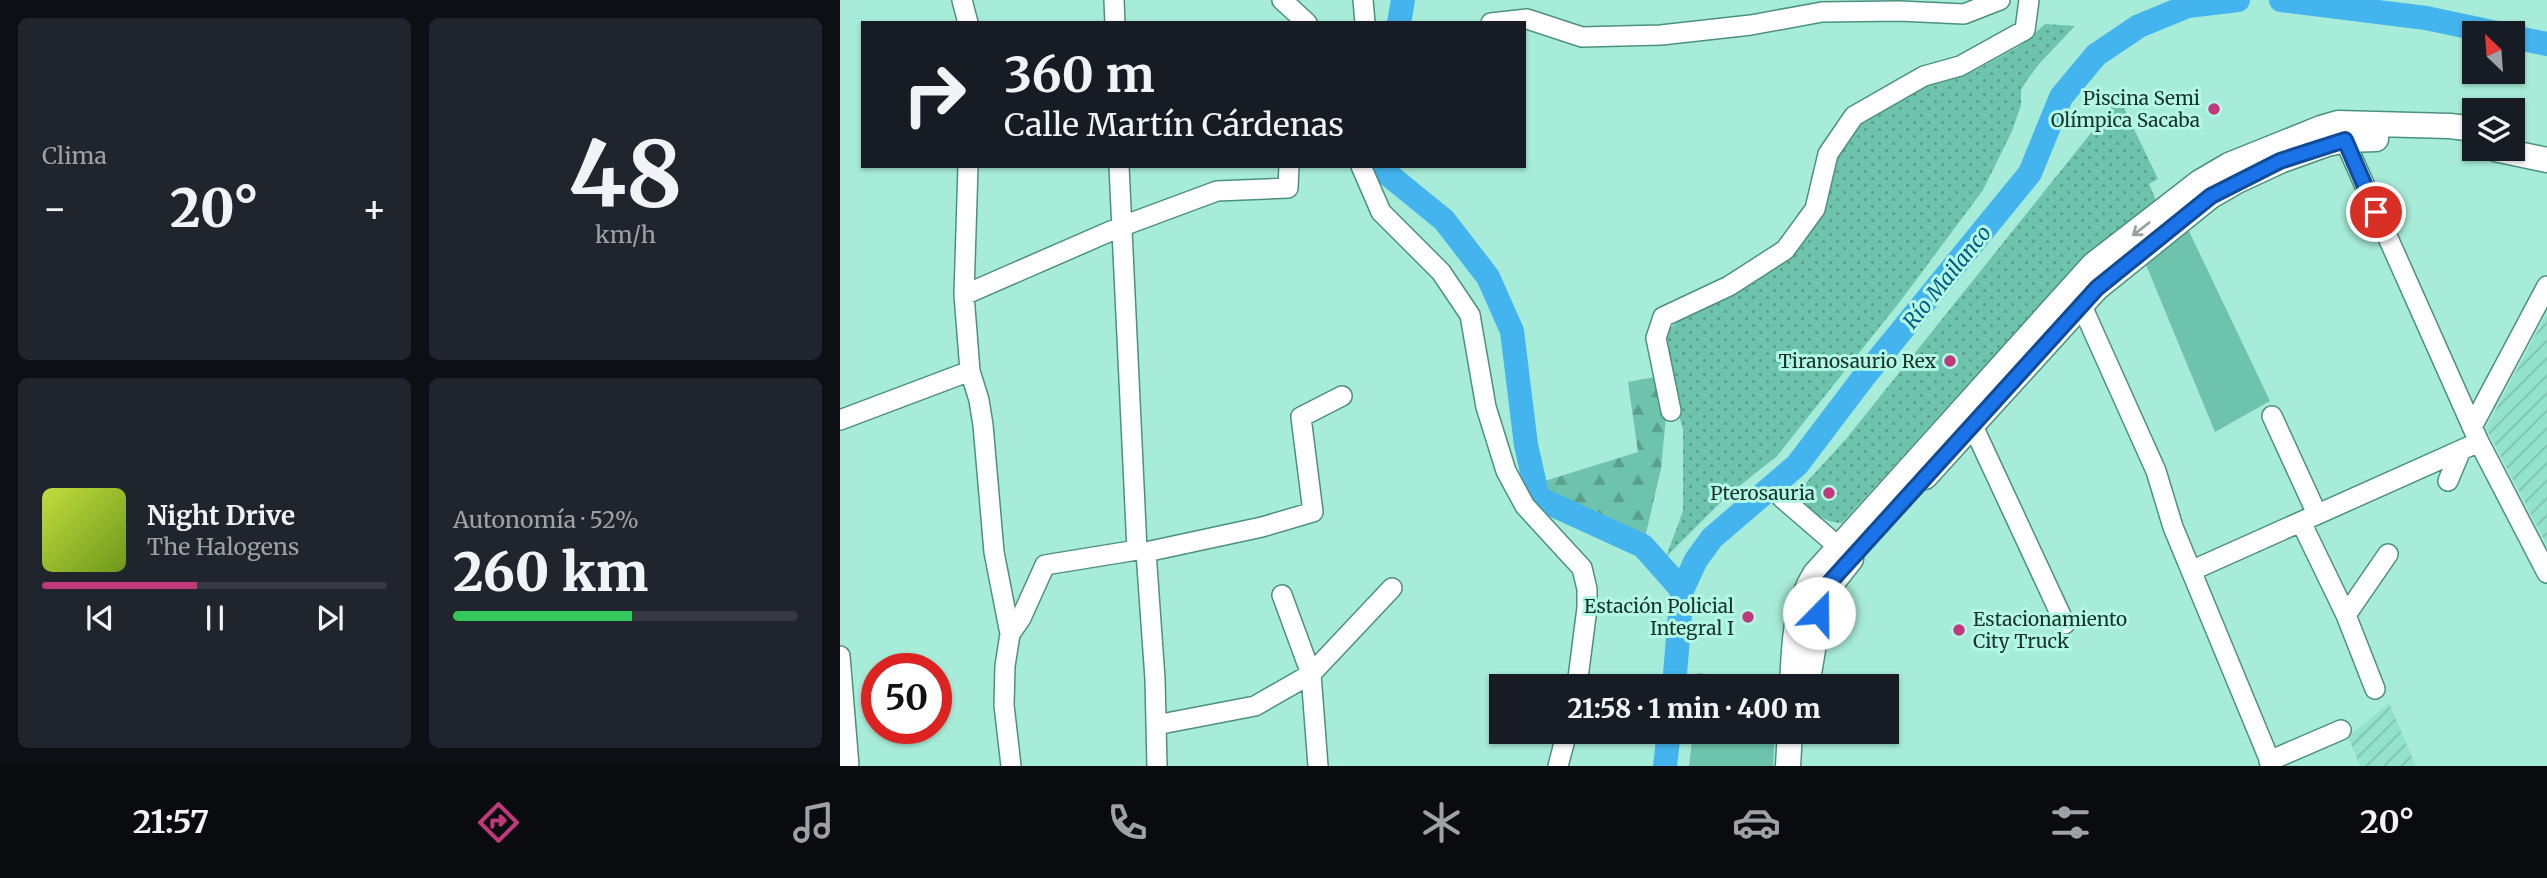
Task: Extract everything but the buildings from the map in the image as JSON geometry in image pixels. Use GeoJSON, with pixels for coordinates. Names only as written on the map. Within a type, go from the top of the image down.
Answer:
{"type":"FeatureCollection","features":[{"type":"Feature","properties":{"kind":"main road"},"geometry":{"type":"LineString","coordinates":[[1845,553],[2075,298],[2097,288],[2176,213],[2341,132],[2462,128]]}},
{"type":"Feature","properties":{"kind":"main road"},"geometry":{"type":"LineString","coordinates":[[2341,132],[2462,144]]}},
{"type":"Feature","properties":{"kind":"main road"},"geometry":{"type":"LineString","coordinates":[[2525,139],[2547,144]]}},
{"type":"Feature","properties":{"kind":"main road"},"geometry":{"type":"LineString","coordinates":[[2525,155],[2547,160]]}},
{"type":"Feature","properties":{"kind":"main road"},"geometry":{"type":"LineString","coordinates":[[1807,674],[1808,586],[1815,574],[1845,553],[1972,424],[2075,298]]}},
{"type":"Feature","properties":{"kind":"main road"},"geometry":{"type":"LineString","coordinates":[[1795,674],[1807,624]]}},
{"type":"Feature","properties":{"kind":"main road"},"geometry":{"type":"LineString","coordinates":[[1788,766],[1789,744]]}},
{"type":"Feature","properties":{"kind":"main road"},"geometry":{"type":"LineString","coordinates":[[1804,766],[1805,744]]}},
{"type":"Feature","properties":{"kind":"street"},"geometry":{"type":"LineString","coordinates":[[962,0],[967,21]]}},
{"type":"Feature","properties":{"kind":"street"},"geometry":{"type":"LineString","coordinates":[[1114,0],[1115,21]]}},
{"type":"Feature","properties":{"kind":"street"},"geometry":{"type":"LineString","coordinates":[[1282,0],[1305,21]]}},
{"type":"Feature","properties":{"kind":"street"},"geometry":{"type":"LineString","coordinates":[[1509,21],[1527,19],[1582,37],[1595,37],[1738,26],[1822,12],[1899,5],[1964,13],[2000,0]]}},
{"type":"Feature","properties":{"kind":"street"},"geometry":{"type":"LineString","coordinates":[[1671,411],[1656,338],[1663,317],[1728,286],[1785,250],[1815,208],[1828,154],[1854,117],[1924,76],[1960,66],[2025,30],[2029,0]]}},
{"type":"Feature","properties":{"kind":"street"},"geometry":{"type":"LineString","coordinates":[[2341,132],[2471,440],[2547,573]]}},
{"type":"Feature","properties":{"kind":"street"},"geometry":{"type":"LineString","coordinates":[[968,168],[964,295],[970,371],[979,400],[994,552],[1010,634],[1005,666],[1004,705],[1010,766]]}},
{"type":"Feature","properties":{"kind":"street"},"geometry":{"type":"LineString","coordinates":[[1119,168],[1120,227],[1157,766]]}},
{"type":"Feature","properties":{"kind":"street"},"geometry":{"type":"LineString","coordinates":[[964,295],[1120,227],[1217,191],[1288,188],[1289,168]]}},
{"type":"Feature","properties":{"kind":"street"},"geometry":{"type":"LineString","coordinates":[[1362,168],[1381,212],[1441,272],[1470,315],[1486,407],[1506,471],[1525,506],[1582,568],[1587,589],[1587,608],[1579,674]]}},
{"type":"Feature","properties":{"kind":"street"},"geometry":{"type":"LineString","coordinates":[[2448,481],[2547,286]]}},
{"type":"Feature","properties":{"kind":"street"},"geometry":{"type":"LineString","coordinates":[[2075,298],[2156,471],[2173,527],[2271,763],[2341,730]]}},
{"type":"Feature","properties":{"kind":"street"},"geometry":{"type":"LineString","coordinates":[[840,420],[970,371]]}},
{"type":"Feature","properties":{"kind":"street"},"geometry":{"type":"LineString","coordinates":[[1010,634],[1021,618],[1045,565],[1141,551],[1262,527],[1313,512],[1301,417],[1342,396]]}},
{"type":"Feature","properties":{"kind":"street"},"geometry":{"type":"LineString","coordinates":[[2272,416],[2375,689]]}},
{"type":"Feature","properties":{"kind":"street"},"geometry":{"type":"LineString","coordinates":[[1972,424],[2065,624]]}},
{"type":"Feature","properties":{"kind":"street"},"geometry":{"type":"LineString","coordinates":[[2193,570],[2471,440]]}},
{"type":"Feature","properties":{"kind":"street"},"geometry":{"type":"LineString","coordinates":[[1782,498],[1845,553]]}},
{"type":"Feature","properties":{"kind":"street"},"geometry":{"type":"LineString","coordinates":[[2346,615],[2388,554]]}},
{"type":"Feature","properties":{"kind":"street"},"geometry":{"type":"LineString","coordinates":[[1156,725],[1255,706],[1311,674],[1392,589]]}},
{"type":"Feature","properties":{"kind":"street"},"geometry":{"type":"LineString","coordinates":[[1282,595],[1311,674],[1318,766]]}},
{"type":"Feature","properties":{"kind":"street"},"geometry":{"type":"LineString","coordinates":[[840,656],[849,766]]}},
{"type":"Feature","properties":{"kind":"street"},"geometry":{"type":"LineString","coordinates":[[1558,766],[1564,744]]}},
{"type":"Feature","properties":{"kind":"shaded area"},"geometry":{"type":"Polygon","coordinates":[[[2547,313],[2547,545],[2486,428],[2547,313]]]}},
{"type":"Feature","properties":{"kind":"shaded area"},"geometry":{"type":"Polygon","coordinates":[[[2389,703],[2416,766],[2360,766],[2348,737],[2389,703]]]}},
{"type":"Feature","properties":{"kind":"green space"},"geometry":{"type":"Polygon","coordinates":[[[2045,24],[2075,26],[2039,64],[2021,90],[2021,105],[2012,131],[1983,190],[1902,299],[1777,456],[1727,496],[1666,557],[1683,511],[1683,430],[1669,376],[1668,330],[1680,320],[1758,280],[1784,261],[1804,240],[1824,215],[1833,164],[1859,123],[1931,81],[1972,72],[2020,46],[2045,24]]]}},
{"type":"Feature","properties":{"kind":"green space"},"geometry":{"type":"Polygon","coordinates":[[[2119,98],[2158,179],[2149,184],[2158,205],[2080,261],[1842,523],[1822,518],[1804,506],[1793,497],[1846,439],[2119,98]]]}},
{"type":"Feature","properties":{"kind":"green space"},"geometry":{"type":"Polygon","coordinates":[[[2187,227],[2270,401],[2215,432],[2144,260],[2187,227]]]}},
{"type":"Feature","properties":{"kind":"green space"},"geometry":{"type":"Polygon","coordinates":[[[1655,377],[1666,417],[1661,469],[1643,546],[1538,498],[1535,484],[1638,452],[1628,382],[1655,377]]]}},
{"type":"Feature","properties":{"kind":"green space"},"geometry":{"type":"Polygon","coordinates":[[[1692,744],[1774,744],[1773,766],[1689,766],[1692,744]]]}},
{"type":"Feature","properties":{"kind":"waterway"},"geometry":{"type":"LineString","coordinates":[[1399,21],[1403,0]]}},
{"type":"Feature","properties":{"kind":"waterway","name":"Río Mailanco"},"geometry":{"type":"LineString","coordinates":[[1675,674],[1682,590],[1696,560],[1712,538],[1797,465],[1863,378],[2030,173],[2061,97],[2096,55],[2139,26],[2188,6],[2238,0]]}},
{"type":"Feature","properties":{"kind":"waterway","name":"Río Mailanco"},"geometry":{"type":"LineString","coordinates":[[2281,0],[2426,18],[2462,26]]}},
{"type":"Feature","properties":{"kind":"waterway","name":"Río Mailanco"},"geometry":{"type":"LineString","coordinates":[[2525,39],[2547,44]]}},
{"type":"Feature","properties":{"kind":"waterway"},"geometry":{"type":"LineString","coordinates":[[1385,168],[1385,172],[1444,220],[1488,277],[1512,331],[1526,445],[1538,498],[1643,546],[1682,590]]}},
{"type":"Feature","properties":{"kind":"waterway","name":"Río Mailanco"},"geometry":{"type":"LineString","coordinates":[[1665,766],[1668,744]]}},
{"type":"Feature","properties":{"kind":"place","name":"Piscina Semi Olímpica Sacaba"},"geometry":{"type":"Point","coordinates":[2214,109]}},
{"type":"Feature","properties":{"kind":"place","name":"Tiranosaurio Rex"},"geometry":{"type":"Point","coordinates":[1950,361]}},
{"type":"Feature","properties":{"kind":"place","name":"Pterosauria"},"geometry":{"type":"Point","coordinates":[1829,493]}},
{"type":"Feature","properties":{"kind":"place","name":"Estación Policial Integral I"},"geometry":{"type":"Point","coordinates":[1748,617]}},
{"type":"Feature","properties":{"kind":"place","name":"Estacionamiento City Truck"},"geometry":{"type":"Point","coordinates":[1959,630]}},
{"type":"Feature","properties":{"kind":"route"},"geometry":{"type":"LineString","coordinates":[[1819,613],[1830,582],[2097,288],[2211,196],[2280,161],[2345,140],[2376,212]]}}]}
